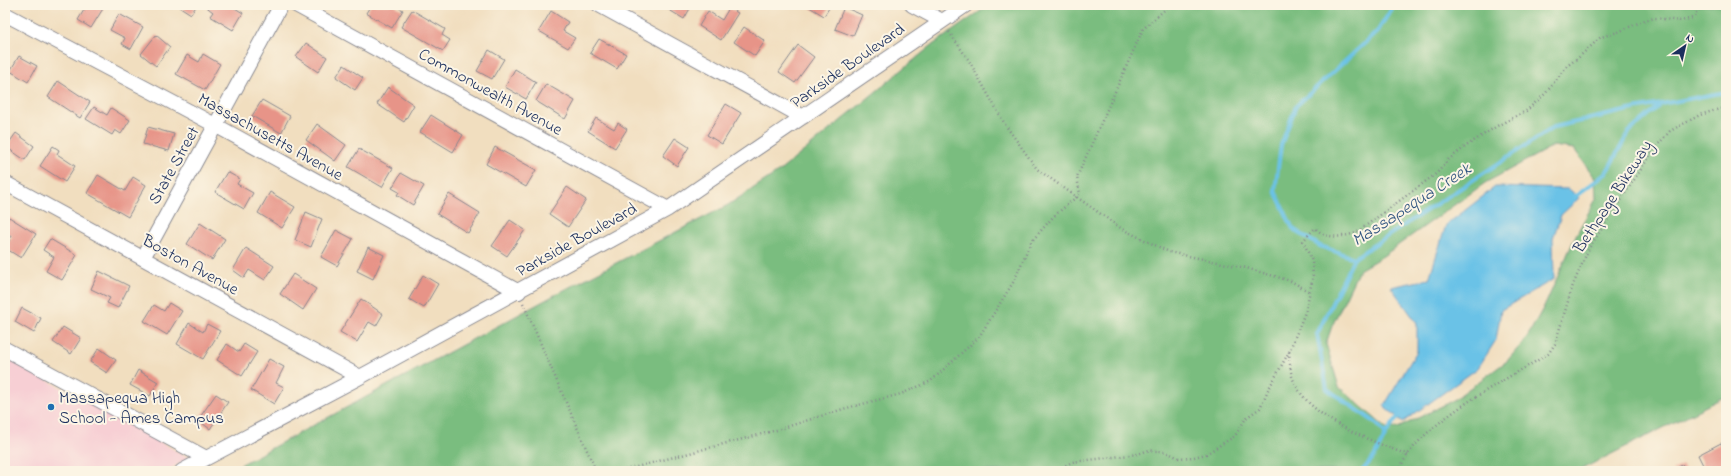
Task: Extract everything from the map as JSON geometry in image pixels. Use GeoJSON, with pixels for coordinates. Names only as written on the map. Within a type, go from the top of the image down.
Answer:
{"type":"FeatureCollection","features":[{"type":"Feature","properties":{"kind":"street","name":"State Street"},"geometry":{"type":"LineString","coordinates":[[143,258],[281,5]]}},
{"type":"Feature","properties":{"kind":"street","name":"Commonwealth Avenue"},"geometry":{"type":"LineString","coordinates":[[296,5],[668,209]]}},
{"type":"Feature","properties":{"kind":"street"},"geometry":{"type":"LineString","coordinates":[[599,5],[803,117]]}},
{"type":"Feature","properties":{"kind":"street"},"geometry":{"type":"LineString","coordinates":[[912,5],[942,21]]}},
{"type":"Feature","properties":{"kind":"street","name":"Parkside Boulevard"},"geometry":{"type":"LineString","coordinates":[[182,471],[519,292],[668,209],[966,5]]}},
{"type":"Feature","properties":{"kind":"street","name":"Massachusetts Avenue"},"geometry":{"type":"LineString","coordinates":[[5,14],[215,125],[519,292]]}},
{"type":"Feature","properties":{"kind":"street","name":"Boston Avenue"},"geometry":{"type":"LineString","coordinates":[[5,183],[360,377]]}},
{"type":"Feature","properties":{"kind":"street"},"geometry":{"type":"LineString","coordinates":[[5,349],[206,458]]}},
{"type":"Feature","properties":{"kind":"path"},"geometry":{"type":"LineString","coordinates":[[621,471],[776,430],[843,409],[901,394],[931,381],[979,337],[1014,282],[1031,242],[1054,216],[1080,194],[1077,177],[1143,29],[1170,5]]}},
{"type":"Feature","properties":{"kind":"path"},"geometry":{"type":"LineString","coordinates":[[1055,471],[1072,462],[1138,454],[1150,450],[1166,452],[1179,458],[1206,454],[1235,436],[1246,418],[1260,408],[1289,352],[1306,310],[1313,276],[1312,261],[1303,241],[1315,228],[1321,234],[1341,237],[1356,233],[1407,193],[1437,173],[1448,160],[1469,144],[1497,126],[1526,111],[1545,94],[1567,66],[1601,37],[1618,32],[1645,20],[1655,18],[1681,21],[1693,18],[1703,5]]}},
{"type":"Feature","properties":{"kind":"path"},"geometry":{"type":"LineString","coordinates":[[942,21],[968,58],[1006,126],[1037,169],[1122,229],[1169,252],[1253,270],[1291,281],[1310,292]]}},
{"type":"Feature","properties":{"kind":"path","name":"Bethpage Bikeway"},"geometry":{"type":"LineString","coordinates":[[1399,471],[1420,440],[1443,421],[1467,403],[1548,354],[1555,344],[1573,285],[1589,248],[1648,158],[1670,131],[1700,115],[1726,107]]}},
{"type":"Feature","properties":{"kind":"path"},"geometry":{"type":"LineString","coordinates":[[519,292],[596,471]]}},
{"type":"Feature","properties":{"kind":"path"},"geometry":{"type":"LineString","coordinates":[[1289,352],[1293,379],[1305,399],[1334,422],[1368,440],[1408,456]]}},
{"type":"Feature","properties":{"kind":"shaded area","name":"Massapequa High School - Ames Campus"},"geometry":{"type":"Polygon","coordinates":[[[5,357],[189,458],[166,471],[5,471],[5,357]]]}},
{"type":"Feature","properties":{"kind":"green space"},"geometry":{"type":"Polygon","coordinates":[[[989,5],[1726,5],[1726,396],[1578,471],[229,471],[564,290],[728,205],[781,170],[931,46],[989,5]],[[1553,146],[1485,183],[1383,256],[1359,270],[1332,326],[1326,344],[1339,387],[1386,428],[1398,428],[1452,401],[1507,361],[1526,339],[1546,303],[1576,235],[1596,199],[1595,178],[1574,149],[1553,146]]]}},
{"type":"Feature","properties":{"kind":"water"},"geometry":{"type":"Polygon","coordinates":[[[1495,187],[1569,189],[1579,198],[1561,215],[1553,238],[1554,279],[1501,310],[1496,340],[1478,368],[1403,422],[1384,406],[1417,351],[1417,323],[1391,287],[1429,279],[1446,225],[1495,187]]]}},
{"type":"Feature","properties":{"kind":"building"},"geometry":{"type":"Polygon","coordinates":[[[87,5],[100,5],[104,7],[91,28],[78,20],[87,5]]]}},
{"type":"Feature","properties":{"kind":"building"},"geometry":{"type":"Polygon","coordinates":[[[177,5],[197,5],[191,14],[177,5]]]}},
{"type":"Feature","properties":{"kind":"building"},"geometry":{"type":"Polygon","coordinates":[[[204,5],[230,5],[243,13],[233,30],[210,16],[213,12],[204,5]]]}},
{"type":"Feature","properties":{"kind":"building"},"geometry":{"type":"Polygon","coordinates":[[[371,5],[394,5],[403,10],[392,28],[366,13],[371,5]]]}},
{"type":"Feature","properties":{"kind":"building"},"geometry":{"type":"Polygon","coordinates":[[[661,5],[692,5],[684,19],[661,5]]]}},
{"type":"Feature","properties":{"kind":"building"},"geometry":{"type":"Polygon","coordinates":[[[806,5],[831,5],[824,16],[806,5]]]}},
{"type":"Feature","properties":{"kind":"building"},"geometry":{"type":"Polygon","coordinates":[[[844,7],[862,15],[853,36],[835,29],[844,7]]]}},
{"type":"Feature","properties":{"kind":"building"},"geometry":{"type":"Polygon","coordinates":[[[729,8],[738,13],[721,40],[699,26],[708,11],[722,20],[729,8]]]}},
{"type":"Feature","properties":{"kind":"building"},"geometry":{"type":"Polygon","coordinates":[[[412,10],[445,29],[442,35],[450,40],[443,51],[401,27],[412,10]]]}},
{"type":"Feature","properties":{"kind":"building"},"geometry":{"type":"Polygon","coordinates":[[[551,11],[568,22],[563,31],[575,38],[568,48],[539,31],[551,11]]]}},
{"type":"Feature","properties":{"kind":"building"},"geometry":{"type":"Polygon","coordinates":[[[119,14],[143,27],[131,49],[122,44],[125,38],[110,30],[119,14]]]}},
{"type":"Feature","properties":{"kind":"building"},"geometry":{"type":"Polygon","coordinates":[[[744,27],[765,41],[755,56],[734,42],[744,27]]]}},
{"type":"Feature","properties":{"kind":"building"},"geometry":{"type":"Polygon","coordinates":[[[156,35],[170,47],[156,66],[141,54],[156,35]]]}},
{"type":"Feature","properties":{"kind":"building"},"geometry":{"type":"Polygon","coordinates":[[[599,39],[626,54],[617,69],[590,53],[599,39]]]}},
{"type":"Feature","properties":{"kind":"building"},"geometry":{"type":"Polygon","coordinates":[[[306,43],[327,57],[318,72],[296,57],[306,43]]]}},
{"type":"Feature","properties":{"kind":"building"},"geometry":{"type":"Polygon","coordinates":[[[798,45],[814,57],[795,83],[779,72],[798,45]]]}},
{"type":"Feature","properties":{"kind":"building"},"geometry":{"type":"Polygon","coordinates":[[[489,50],[504,59],[492,79],[477,71],[489,50]]]}},
{"type":"Feature","properties":{"kind":"building"},"geometry":{"type":"Polygon","coordinates":[[[203,54],[220,64],[205,90],[176,74],[187,55],[199,62],[203,54]]]}},
{"type":"Feature","properties":{"kind":"building"},"geometry":{"type":"Polygon","coordinates":[[[19,56],[37,66],[28,82],[10,71],[19,56]]]}},
{"type":"Feature","properties":{"kind":"building"},"geometry":{"type":"Polygon","coordinates":[[[344,65],[363,78],[355,90],[336,77],[344,65]]]}},
{"type":"Feature","properties":{"kind":"building"},"geometry":{"type":"Polygon","coordinates":[[[515,69],[536,82],[526,99],[505,87],[515,69]]]}},
{"type":"Feature","properties":{"kind":"building"},"geometry":{"type":"Polygon","coordinates":[[[58,81],[90,102],[80,118],[48,97],[58,81]]]}},
{"type":"Feature","properties":{"kind":"building"},"geometry":{"type":"Polygon","coordinates":[[[546,84],[575,101],[565,119],[536,101],[546,84]]]}},
{"type":"Feature","properties":{"kind":"building"},"geometry":{"type":"Polygon","coordinates":[[[388,87],[414,105],[404,122],[377,104],[388,87]]]}},
{"type":"Feature","properties":{"kind":"building"},"geometry":{"type":"Polygon","coordinates":[[[262,100],[290,116],[281,133],[252,116],[262,100]]]}},
{"type":"Feature","properties":{"kind":"building"},"geometry":{"type":"Polygon","coordinates":[[[726,104],[741,113],[722,144],[707,135],[726,104]]]}},
{"type":"Feature","properties":{"kind":"building"},"geometry":{"type":"Polygon","coordinates":[[[94,107],[107,115],[111,108],[130,120],[121,134],[115,130],[112,135],[86,119],[94,107]]]}},
{"type":"Feature","properties":{"kind":"building"},"geometry":{"type":"Polygon","coordinates":[[[431,115],[463,135],[453,152],[420,132],[431,115]]]}},
{"type":"Feature","properties":{"kind":"building"},"geometry":{"type":"Polygon","coordinates":[[[596,118],[614,129],[618,123],[627,129],[615,148],[588,131],[596,118]]]}},
{"type":"Feature","properties":{"kind":"building"},"geometry":{"type":"Polygon","coordinates":[[[317,124],[346,145],[335,161],[306,140],[317,124]]]}},
{"type":"Feature","properties":{"kind":"building"},"geometry":{"type":"Polygon","coordinates":[[[148,127],[174,134],[169,151],[143,144],[148,127]]]}},
{"type":"Feature","properties":{"kind":"building"},"geometry":{"type":"Polygon","coordinates":[[[16,133],[34,146],[25,160],[6,147],[16,133]]]}},
{"type":"Feature","properties":{"kind":"building"},"geometry":{"type":"Polygon","coordinates":[[[675,138],[689,147],[677,166],[663,156],[675,138]]]}},
{"type":"Feature","properties":{"kind":"building"},"geometry":{"type":"Polygon","coordinates":[[[53,146],[59,150],[57,154],[75,166],[65,182],[40,166],[53,146]]]}},
{"type":"Feature","properties":{"kind":"building"},"geometry":{"type":"Polygon","coordinates":[[[495,147],[536,170],[526,187],[486,164],[495,147]]]}},
{"type":"Feature","properties":{"kind":"building"},"geometry":{"type":"Polygon","coordinates":[[[359,149],[393,168],[382,187],[348,167],[359,149]]]}},
{"type":"Feature","properties":{"kind":"building"},"geometry":{"type":"Polygon","coordinates":[[[227,172],[240,179],[237,184],[253,193],[244,209],[215,192],[227,172]]]}},
{"type":"Feature","properties":{"kind":"building"},"geometry":{"type":"Polygon","coordinates":[[[401,173],[424,186],[413,205],[397,195],[399,192],[392,188],[401,173]]]}},
{"type":"Feature","properties":{"kind":"building"},"geometry":{"type":"Polygon","coordinates":[[[98,175],[125,191],[133,177],[146,185],[128,217],[87,193],[98,175]]]}},
{"type":"Feature","properties":{"kind":"building"},"geometry":{"type":"Polygon","coordinates":[[[567,187],[586,200],[568,227],[549,214],[567,187]]]}},
{"type":"Feature","properties":{"kind":"building"},"geometry":{"type":"Polygon","coordinates":[[[270,192],[295,207],[282,228],[258,213],[270,192]]]}},
{"type":"Feature","properties":{"kind":"building"},"geometry":{"type":"Polygon","coordinates":[[[449,194],[480,213],[468,233],[437,214],[449,194]]]}},
{"type":"Feature","properties":{"kind":"building"},"geometry":{"type":"Polygon","coordinates":[[[306,212],[322,219],[311,247],[295,240],[306,212]]]}},
{"type":"Feature","properties":{"kind":"building"},"geometry":{"type":"Polygon","coordinates":[[[9,217],[36,234],[21,258],[5,248],[12,236],[5,232],[5,224],[9,217]]]}},
{"type":"Feature","properties":{"kind":"building"},"geometry":{"type":"Polygon","coordinates":[[[510,220],[525,230],[507,256],[492,246],[510,220]]]}},
{"type":"Feature","properties":{"kind":"building"},"geometry":{"type":"Polygon","coordinates":[[[200,223],[225,239],[212,260],[187,244],[200,223]]]}},
{"type":"Feature","properties":{"kind":"building"},"geometry":{"type":"Polygon","coordinates":[[[336,230],[353,239],[337,266],[321,257],[336,230]]]}},
{"type":"Feature","properties":{"kind":"building"},"geometry":{"type":"Polygon","coordinates":[[[50,239],[77,255],[62,280],[46,271],[54,257],[43,250],[50,239]]]}},
{"type":"Feature","properties":{"kind":"building"},"geometry":{"type":"Polygon","coordinates":[[[368,247],[384,255],[373,279],[357,271],[368,247]]]}},
{"type":"Feature","properties":{"kind":"building"},"geometry":{"type":"Polygon","coordinates":[[[246,248],[274,266],[265,280],[249,270],[244,278],[233,270],[246,248]]]}},
{"type":"Feature","properties":{"kind":"building"},"geometry":{"type":"Polygon","coordinates":[[[99,271],[129,286],[118,308],[107,303],[110,298],[91,289],[99,271]]]}},
{"type":"Feature","properties":{"kind":"building"},"geometry":{"type":"Polygon","coordinates":[[[293,274],[316,289],[303,310],[280,294],[293,274]]]}},
{"type":"Feature","properties":{"kind":"building"},"geometry":{"type":"Polygon","coordinates":[[[423,275],[438,284],[424,308],[409,299],[423,275]]]}},
{"type":"Feature","properties":{"kind":"building"},"geometry":{"type":"Polygon","coordinates":[[[361,299],[383,314],[376,326],[369,322],[357,342],[340,332],[361,299]]]}},
{"type":"Feature","properties":{"kind":"building"},"geometry":{"type":"Polygon","coordinates":[[[169,303],[182,311],[167,335],[144,321],[154,305],[164,311],[169,303]]]}},
{"type":"Feature","properties":{"kind":"building"},"geometry":{"type":"Polygon","coordinates":[[[22,308],[41,318],[34,333],[15,322],[22,308]]]}},
{"type":"Feature","properties":{"kind":"building"},"geometry":{"type":"Polygon","coordinates":[[[189,323],[203,332],[207,324],[220,331],[203,359],[177,344],[189,323]]]}},
{"type":"Feature","properties":{"kind":"building"},"geometry":{"type":"Polygon","coordinates":[[[63,327],[81,338],[71,354],[53,342],[63,327]]]}},
{"type":"Feature","properties":{"kind":"building"},"geometry":{"type":"Polygon","coordinates":[[[227,344],[239,352],[244,344],[257,352],[242,376],[217,360],[227,344]]]}},
{"type":"Feature","properties":{"kind":"building"},"geometry":{"type":"Polygon","coordinates":[[[99,348],[116,360],[107,373],[90,362],[99,348]]]}},
{"type":"Feature","properties":{"kind":"building"},"geometry":{"type":"Polygon","coordinates":[[[269,359],[284,367],[276,383],[284,387],[274,404],[251,390],[269,359]]]}},
{"type":"Feature","properties":{"kind":"building"},"geometry":{"type":"Polygon","coordinates":[[[138,370],[158,382],[150,396],[130,385],[138,370]]]}},
{"type":"Feature","properties":{"kind":"building"},"geometry":{"type":"Polygon","coordinates":[[[216,394],[228,402],[210,429],[198,420],[216,394]]]}},
{"type":"Feature","properties":{"kind":"building"},"geometry":{"type":"Polygon","coordinates":[[[1721,443],[1726,452],[1726,467],[1717,471],[1706,471],[1698,455],[1721,443]]]}},
{"type":"Feature","properties":{"kind":"building"},"geometry":{"type":"Polygon","coordinates":[[[1682,465],[1686,471],[1672,471],[1682,465]]]}},
{"type":"Feature","properties":{"kind":"waterway"},"geometry":{"type":"LineString","coordinates":[[1354,258],[1320,246],[1293,229],[1275,191],[1281,145],[1296,106],[1377,32],[1394,5]]}},
{"type":"Feature","properties":{"kind":"waterway","name":"Massapequa Creek"},"geometry":{"type":"LineString","coordinates":[[1362,471],[1374,457],[1386,434],[1376,423],[1327,389],[1317,334],[1354,258],[1554,127],[1629,110],[1726,92]]}},
{"type":"Feature","properties":{"kind":"waterway"},"geometry":{"type":"LineString","coordinates":[[1572,199],[1606,173],[1629,132],[1661,104]]}},
{"type":"Feature","properties":{"kind":"waterway"},"geometry":{"type":"LineString","coordinates":[[1386,434],[1400,414]]}},
{"type":"Feature","properties":{"kind":"place","name":"Massapequa High School - Ames Campus"},"geometry":{"type":"Point","coordinates":[51,407]}}]}
